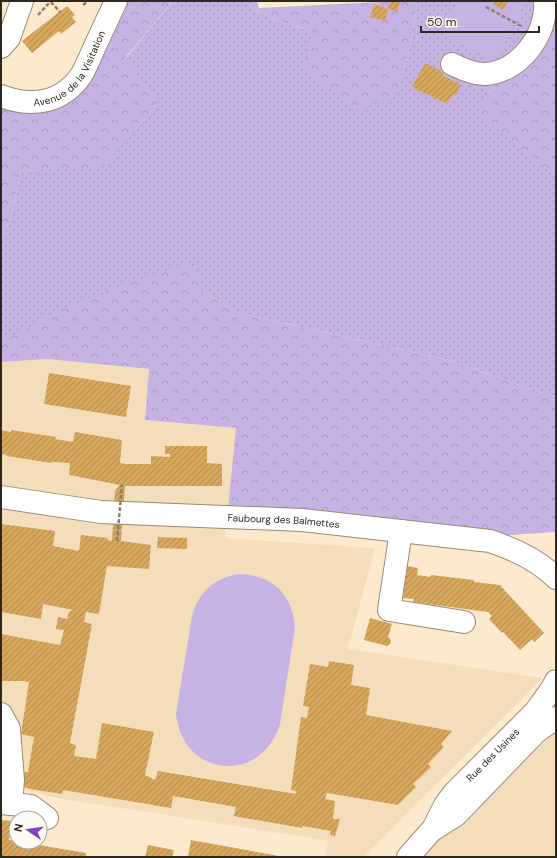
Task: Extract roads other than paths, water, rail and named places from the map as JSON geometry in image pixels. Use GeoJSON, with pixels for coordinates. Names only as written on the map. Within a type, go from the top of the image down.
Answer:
{"type":"FeatureCollection","features":[{"type":"Feature","properties":{"kind":"street"},"geometry":{"type":"LineString","coordinates":[[1,48],[8,38],[22,1]]}},
{"type":"Feature","properties":{"kind":"street","name":"Avenue de la Visitation"},"geometry":{"type":"LineString","coordinates":[[1,96],[15,101],[28,102],[40,101],[66,92],[82,73],[116,1]]}},
{"type":"Feature","properties":{"kind":"street"},"geometry":{"type":"LineString","coordinates":[[452,64],[476,73],[484,74],[507,68],[526,53],[538,35],[546,9],[545,1]]}},
{"type":"Feature","properties":{"kind":"street","name":"Faubourg des Balmettes"},"geometry":{"type":"LineString","coordinates":[[1,497],[101,512],[302,520],[490,541],[505,546],[532,559],[548,569],[556,578]]}},
{"type":"Feature","properties":{"kind":"street"},"geometry":{"type":"LineString","coordinates":[[401,531],[389,610],[464,622]]}},
{"type":"Feature","properties":{"kind":"street","name":"Rue des Usines"},"geometry":{"type":"LineString","coordinates":[[431,832],[445,805],[454,793],[536,711],[556,681]]}},
{"type":"Feature","properties":{"kind":"street"},"geometry":{"type":"LineString","coordinates":[[1,714],[9,729],[13,780],[6,804],[32,806],[37,810]]}},
{"type":"Feature","properties":{"kind":"street","name":"Rue des Usines"},"geometry":{"type":"LineString","coordinates":[[408,857],[431,832],[456,815],[536,732],[556,718]]}}]}
